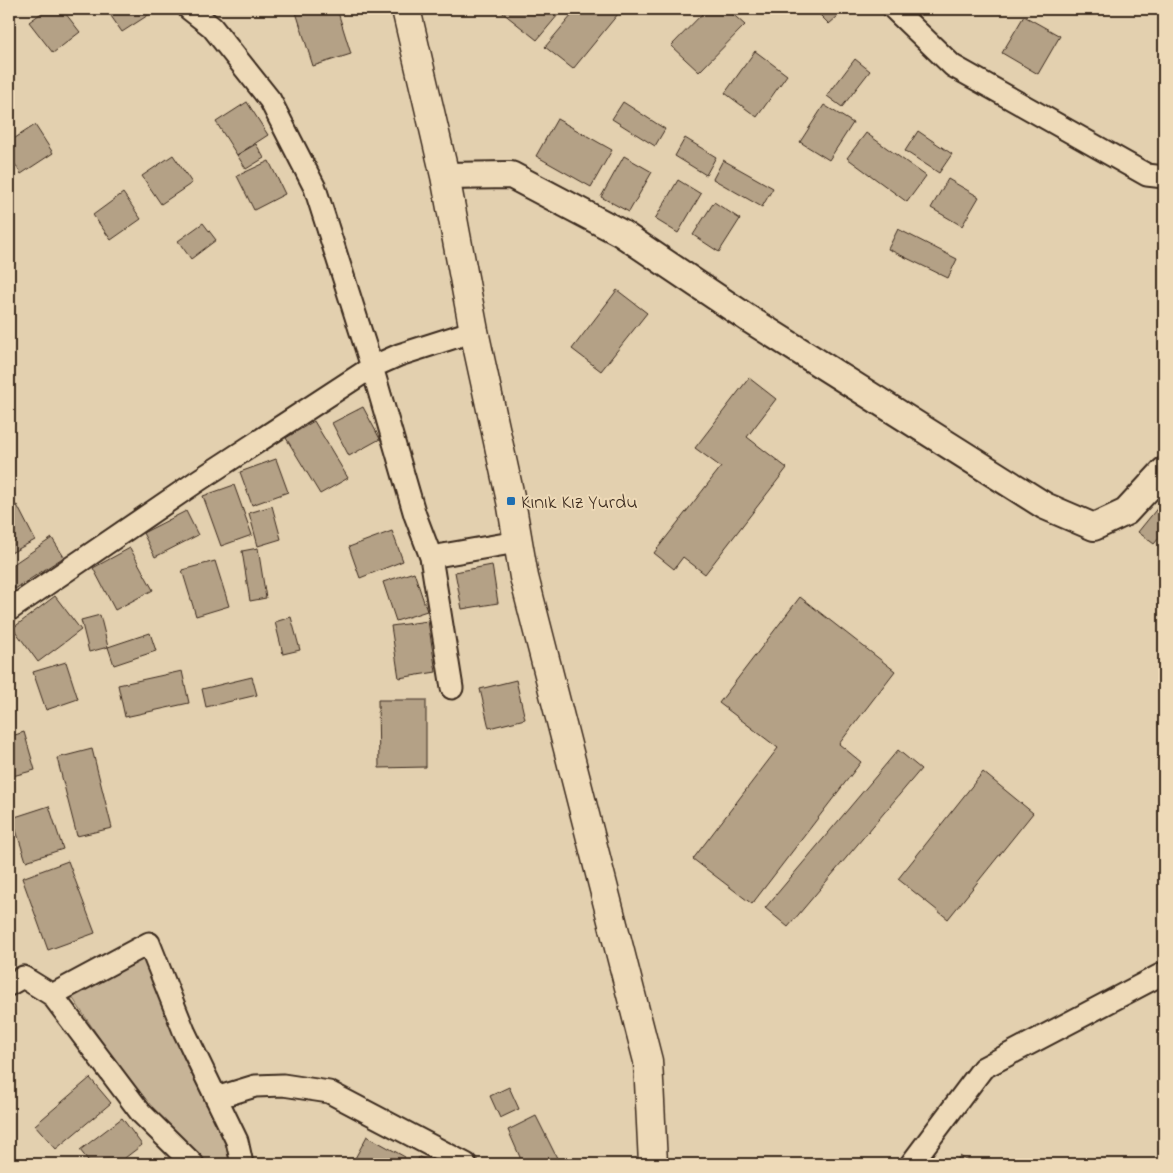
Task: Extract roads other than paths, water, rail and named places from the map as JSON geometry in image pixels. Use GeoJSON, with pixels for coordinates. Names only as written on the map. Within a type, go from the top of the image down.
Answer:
{"type":"FeatureCollection","features":[{"type":"Feature","properties":{"kind":"main road"},"geometry":{"type":"LineString","coordinates":[[406,9],[445,176],[474,331],[512,501],[517,542],[529,596],[648,1061],[653,1164]]}},
{"type":"Feature","properties":{"kind":"street"},"geometry":{"type":"LineString","coordinates":[[189,9],[212,27],[275,109],[315,188],[372,367],[415,514],[431,557],[452,688]]}},
{"type":"Feature","properties":{"kind":"street"},"geometry":{"type":"LineString","coordinates":[[894,9],[953,66],[1148,175],[1164,177]]}},
{"type":"Feature","properties":{"kind":"street"},"geometry":{"type":"LineString","coordinates":[[445,176],[511,175],[621,233],[749,319],[1045,506],[1086,524],[1094,527],[1126,512],[1164,470]]}},
{"type":"Feature","properties":{"kind":"street"},"geometry":{"type":"LineString","coordinates":[[9,610],[199,480],[372,367],[399,355],[474,331]]}},
{"type":"Feature","properties":{"kind":"street"},"geometry":{"type":"LineString","coordinates":[[431,557],[517,542]]}},
{"type":"Feature","properties":{"kind":"street"},"geometry":{"type":"LineString","coordinates":[[52,995],[148,943],[184,1031],[237,1141],[242,1164]]}},
{"type":"Feature","properties":{"kind":"street"},"geometry":{"type":"LineString","coordinates":[[911,1164],[983,1068],[1164,973]]}},
{"type":"Feature","properties":{"kind":"street"},"geometry":{"type":"LineString","coordinates":[[9,985],[23,977],[52,995],[142,1112],[193,1164]]}},
{"type":"Feature","properties":{"kind":"street"},"geometry":{"type":"LineString","coordinates":[[216,1098],[255,1086],[283,1085],[329,1092],[466,1164]]}},
{"type":"Feature","properties":{"kind":"place","name":"Kınık Kız Yurdu"},"geometry":{"type":"Point","coordinates":[511,501]}}]}
